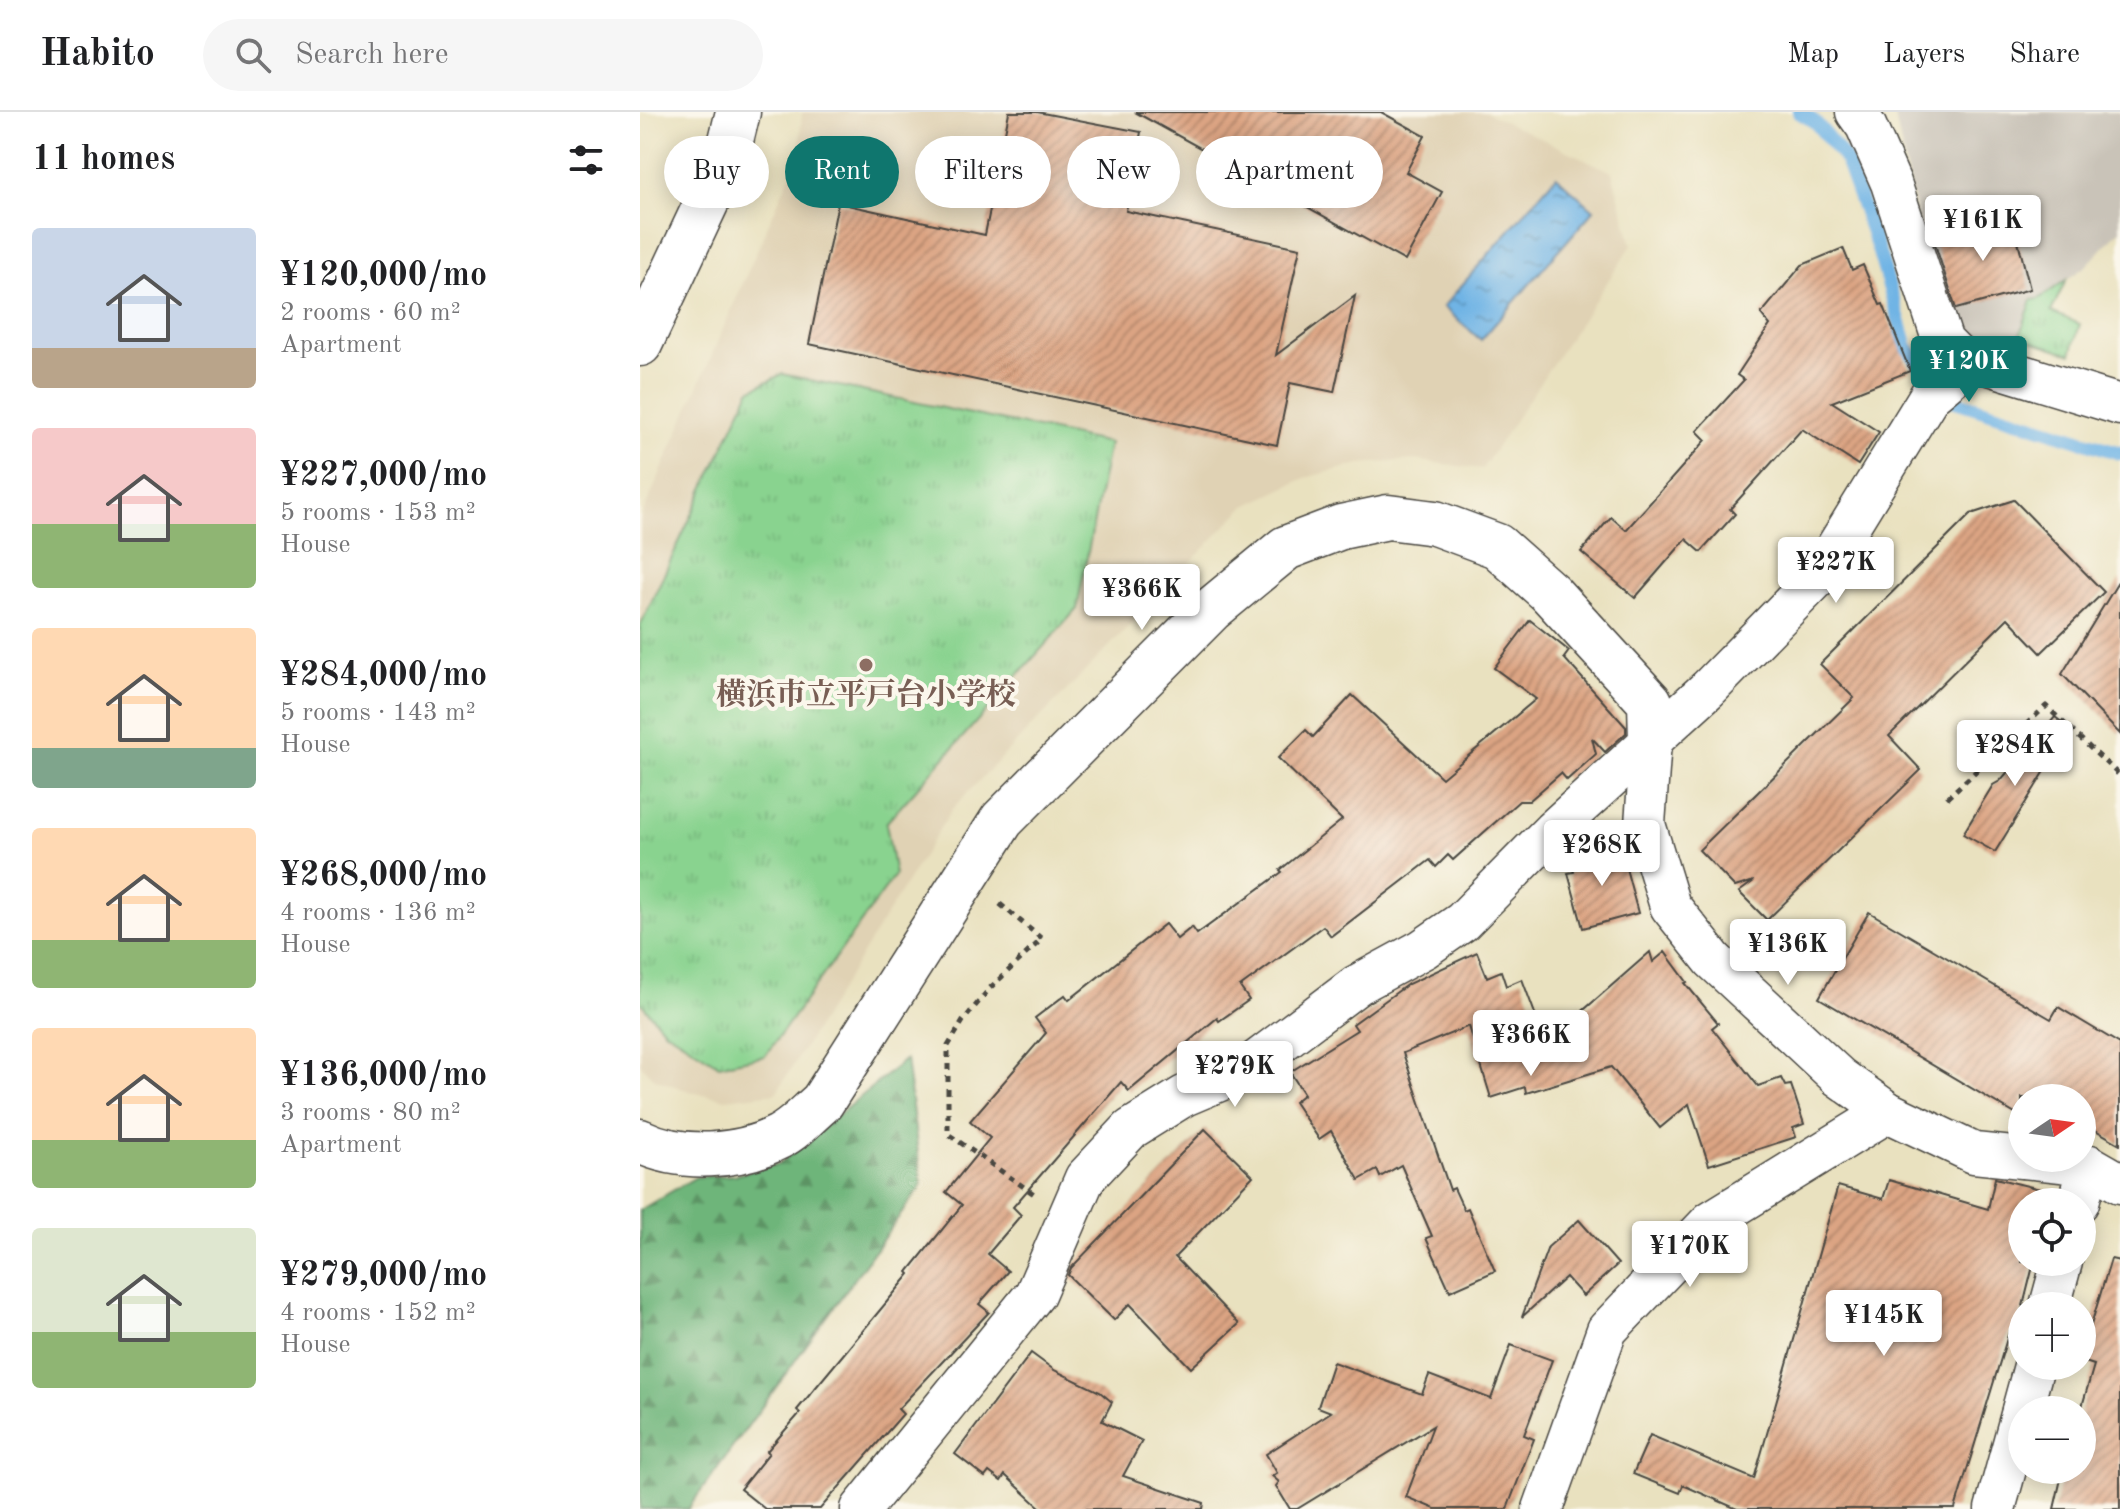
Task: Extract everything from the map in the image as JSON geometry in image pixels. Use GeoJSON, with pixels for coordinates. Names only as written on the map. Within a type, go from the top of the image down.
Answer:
{"type":"FeatureCollection","features":[{"type":"Feature","properties":{"kind":"street"},"geometry":{"type":"LineString","coordinates":[[640,344],[726,161],[738,112]]}},
{"type":"Feature","properties":{"kind":"street"},"geometry":{"type":"LineString","coordinates":[[1856,112],[1866,126],[1891,183],[1943,342],[1966,365]]}},
{"type":"Feature","properties":{"kind":"street"},"geometry":{"type":"LineString","coordinates":[[861,1509],[1035,1294],[1085,1178],[1131,1129],[1184,1096],[1243,1071],[1357,985],[1423,949],[1462,922],[1552,831],[1708,689],[1818,577],[1930,395],[1966,365],[1983,363],[2120,405]]}},
{"type":"Feature","properties":{"kind":"street"},"geometry":{"type":"LineString","coordinates":[[641,1143],[658,1149],[701,1154],[746,1150],[781,1136],[822,1102],[1002,820],[1212,609],[1286,548],[1341,527],[1388,517],[1435,523],[1497,546],[1550,593],[1650,702],[1651,741],[1645,824],[1670,906],[1713,960],[1839,1077],[1888,1112],[1974,1153],[2008,1156]]}},
{"type":"Feature","properties":{"kind":"street"},"geometry":{"type":"LineString","coordinates":[[1543,1509],[1607,1330],[1711,1221],[1888,1112]]}},
{"type":"Feature","properties":{"kind":"street"},"geometry":{"type":"LineString","coordinates":[[2064,1172],[2096,1183]]}},
{"type":"Feature","properties":{"kind":"street"},"geometry":{"type":"LineString","coordinates":[[1995,1509],[2008,1461]]}},
{"type":"Feature","properties":{"kind":"path"},"geometry":{"type":"LineString","coordinates":[[1947,798],[2046,706],[2120,776]]}},
{"type":"Feature","properties":{"kind":"path"},"geometry":{"type":"LineString","coordinates":[[1024,924],[1042,939],[990,988],[963,1021],[948,1046],[948,1134],[1068,1218]]}},
{"type":"Feature","properties":{"kind":"shaded area","name":"横浜市立平戸台小学校"},"geometry":{"type":"Polygon","coordinates":[[[802,112],[1485,112],[1612,172],[1632,245],[1482,469],[1414,460],[1359,464],[1305,478],[1244,507],[952,809],[776,1093],[726,1099],[655,1079],[640,1064],[640,520],[785,186],[785,208],[899,208],[899,136],[800,136],[802,112]]]}},
{"type":"Feature","properties":{"kind":"shaded area"},"geometry":{"type":"Polygon","coordinates":[[[1894,112],[2120,112],[2120,230],[2086,266],[2039,299],[2032,300],[2019,339],[1994,332],[1976,337],[1963,333],[1923,248],[1894,112]]]}},
{"type":"Feature","properties":{"kind":"green space"},"geometry":{"type":"Polygon","coordinates":[[[2066,280],[2051,312],[2080,324],[2071,354],[2019,337],[2032,300],[2039,299],[2066,280]]]}},
{"type":"Feature","properties":{"kind":"green space"},"geometry":{"type":"Polygon","coordinates":[[[782,374],[1109,443],[1077,609],[886,823],[895,875],[765,1056],[719,1065],[664,1030],[640,1002],[640,626],[750,390],[782,374]]]}},
{"type":"Feature","properties":{"kind":"green space"},"geometry":{"type":"Polygon","coordinates":[[[906,1059],[922,1185],[688,1509],[640,1509],[640,1210],[696,1177],[735,1175],[779,1164],[906,1059]]]}},
{"type":"Feature","properties":{"kind":"water"},"geometry":{"type":"Polygon","coordinates":[[[1556,176],[1594,210],[1481,340],[1443,307],[1556,176]]]}},
{"type":"Feature","properties":{"kind":"building"},"geometry":{"type":"Polygon","coordinates":[[[1009,112],[1037,112],[1141,132],[1140,136],[1067,136],[1067,208],[1127,208],[1126,211],[1300,248],[1276,355],[1355,296],[1334,392],[1290,383],[1277,445],[809,344],[837,208],[861,208],[985,235],[990,208],[1051,208],[1051,136],[1004,136],[1009,112]]]}},
{"type":"Feature","properties":{"kind":"building"},"geometry":{"type":"Polygon","coordinates":[[[1135,112],[1381,112],[1425,136],[1406,172],[1442,192],[1405,261],[1309,208],[1383,208],[1383,136],[1196,136],[1196,146],[1135,112]]]}},
{"type":"Feature","properties":{"kind":"building"},"geometry":{"type":"Polygon","coordinates":[[[2012,217],[2030,289],[1956,309],[1933,238],[2012,217]]]}},
{"type":"Feature","properties":{"kind":"building"},"geometry":{"type":"Polygon","coordinates":[[[1843,248],[1852,270],[1863,265],[1880,305],[1883,304],[1910,371],[1832,402],[1879,432],[1858,465],[1802,429],[1730,509],[1735,514],[1701,552],[1686,539],[1635,598],[1581,552],[1611,517],[1626,530],[1706,440],[1697,431],[1744,380],[1737,375],[1770,325],[1761,314],[1802,265],[1843,248]]]}},
{"type":"Feature","properties":{"kind":"building"},"geometry":{"type":"Polygon","coordinates":[[[2014,500],[2104,592],[2041,653],[2008,618],[1889,736],[1921,770],[1767,920],[1739,892],[1754,881],[1735,887],[1699,850],[1854,698],[1820,664],[1971,514],[2014,500]]]}},
{"type":"Feature","properties":{"kind":"building"},"geometry":{"type":"Polygon","coordinates":[[[2120,579],[2120,734],[2062,674],[2120,579]]]}},
{"type":"Feature","properties":{"kind":"building"},"geometry":{"type":"Polygon","coordinates":[[[1530,620],[1569,651],[1564,658],[1626,727],[1626,733],[1605,752],[1592,738],[1596,754],[1567,780],[1561,773],[1529,801],[1519,801],[1453,860],[1448,855],[1436,867],[1430,860],[1331,936],[1323,926],[1240,987],[1249,1000],[1219,1021],[1217,1018],[1129,1091],[1121,1082],[1013,1207],[1021,1215],[988,1254],[1008,1271],[979,1304],[989,1312],[898,1409],[903,1414],[820,1509],[765,1509],[740,1489],[800,1413],[797,1410],[910,1274],[908,1272],[962,1205],[946,1192],[990,1138],[970,1121],[1046,1033],[1035,1018],[1065,995],[1069,1000],[1165,924],[1177,939],[1192,927],[1197,934],[1282,872],[1280,870],[1342,820],[1278,758],[1306,730],[1313,737],[1352,695],[1442,778],[1536,699],[1494,668],[1530,620]]]}},
{"type":"Feature","properties":{"kind":"building"},"geometry":{"type":"Polygon","coordinates":[[[2055,717],[2071,729],[1995,852],[1963,834],[1993,785],[2000,781],[2055,717]]]}},
{"type":"Feature","properties":{"kind":"building"},"geometry":{"type":"Polygon","coordinates":[[[1620,846],[1638,913],[1583,928],[1568,873],[1574,872],[1571,860],[1620,846]]]}},
{"type":"Feature","properties":{"kind":"building"},"geometry":{"type":"Polygon","coordinates":[[[1869,912],[2051,1019],[2058,1007],[2120,1044],[2120,1144],[2096,1130],[2096,1084],[2008,1084],[2008,1110],[1819,998],[1869,912]]]}},
{"type":"Feature","properties":{"kind":"building"},"geometry":{"type":"Polygon","coordinates":[[[1477,952],[1487,977],[1501,971],[1506,986],[1522,979],[1540,1027],[1578,1015],[1650,952],[1653,962],[1665,952],[1685,983],[1718,1023],[1712,1028],[1758,1086],[1781,1078],[1785,1086],[1791,1085],[1804,1124],[1793,1128],[1796,1137],[1709,1165],[1689,1104],[1660,1128],[1611,1067],[1526,1093],[1525,1087],[1491,1098],[1469,1026],[1403,1053],[1450,1190],[1454,1188],[1464,1210],[1468,1208],[1495,1271],[1450,1291],[1426,1238],[1432,1236],[1401,1165],[1380,1177],[1377,1170],[1359,1180],[1331,1131],[1319,1139],[1294,1102],[1304,1094],[1290,1072],[1357,1030],[1353,1024],[1408,984],[1477,952]]]}},
{"type":"Feature","properties":{"kind":"building"},"geometry":{"type":"Polygon","coordinates":[[[1205,1129],[1253,1176],[1175,1257],[1239,1324],[1191,1368],[1130,1304],[1114,1320],[1068,1275],[1071,1268],[1205,1129]]]}},
{"type":"Feature","properties":{"kind":"building"},"geometry":{"type":"Polygon","coordinates":[[[1995,1178],[2036,1188],[2008,1188],[2008,1276],[2030,1276],[2026,1292],[2008,1292],[2008,1335],[1955,1509],[1737,1509],[1683,1485],[1680,1493],[1633,1474],[1650,1435],[1754,1479],[1838,1186],[1883,1199],[1889,1180],[1988,1209],[1995,1178]]]}},
{"type":"Feature","properties":{"kind":"building"},"geometry":{"type":"Polygon","coordinates":[[[1579,1220],[1618,1264],[1583,1296],[1566,1277],[1522,1317],[1548,1247],[1579,1220]]]}},
{"type":"Feature","properties":{"kind":"building"},"geometry":{"type":"Polygon","coordinates":[[[2111,1259],[2120,1261],[2120,1509],[2054,1509],[2060,1484],[2096,1484],[2096,1396],[2085,1396],[2090,1380],[2096,1380],[2096,1309],[2111,1259]]]}},
{"type":"Feature","properties":{"kind":"building"},"geometry":{"type":"Polygon","coordinates":[[[1511,1345],[1552,1360],[1524,1435],[1534,1439],[1507,1509],[1435,1509],[1406,1497],[1433,1426],[1297,1509],[1290,1509],[1276,1486],[1279,1482],[1272,1476],[1277,1473],[1266,1454],[1331,1412],[1318,1407],[1333,1362],[1422,1394],[1429,1375],[1491,1399],[1511,1345]]]}},
{"type":"Feature","properties":{"kind":"building"},"geometry":{"type":"Polygon","coordinates":[[[1031,1353],[1054,1370],[1100,1392],[1112,1402],[1102,1421],[1142,1441],[1123,1476],[1204,1503],[1203,1509],[1042,1509],[1005,1475],[1001,1481],[989,1472],[985,1477],[955,1454],[1031,1353]]]}},
{"type":"Feature","properties":{"kind":"waterway"},"geometry":{"type":"LineString","coordinates":[[1799,112],[1815,122],[1846,160],[1878,249],[1907,347],[1943,397],[2120,453]]}},
{"type":"Feature","properties":{"kind":"place","name":"横浜市立平戸台小学校"},"geometry":{"type":"Point","coordinates":[866,665]}}]}
